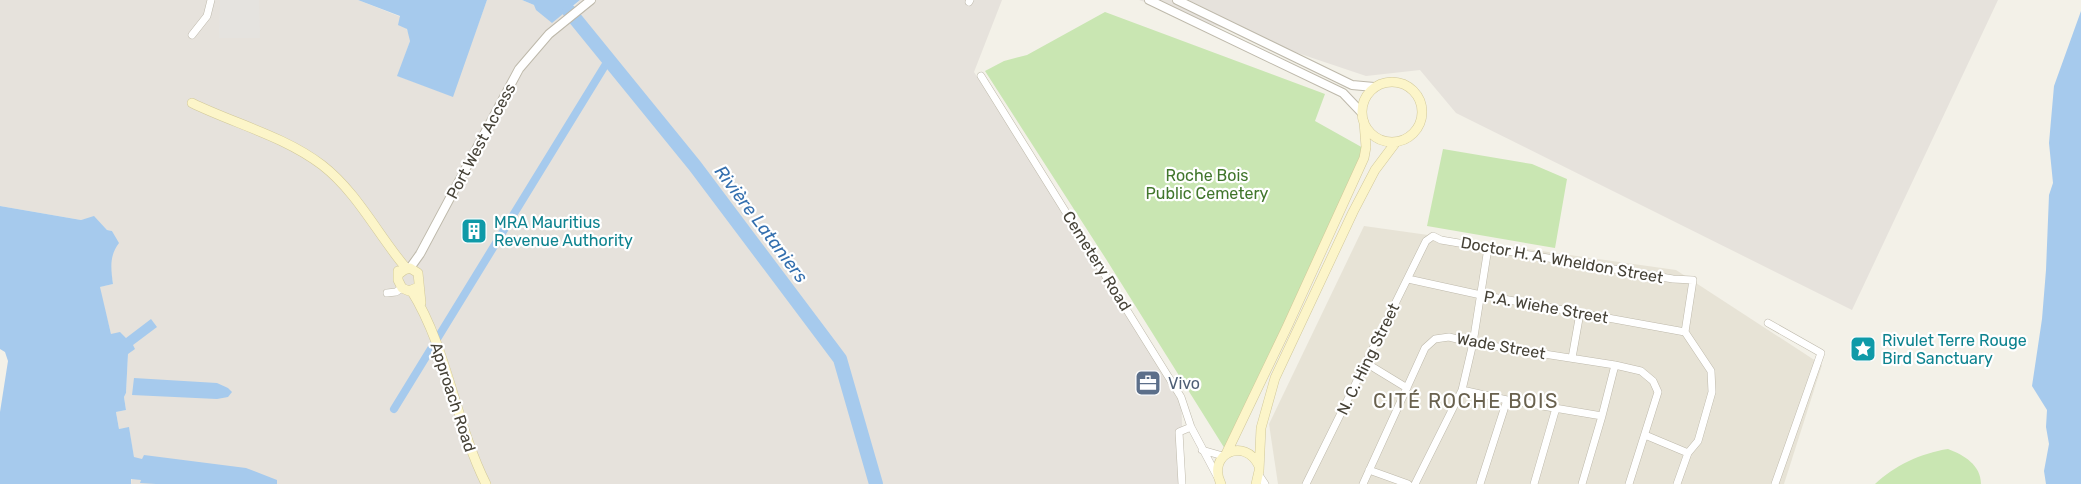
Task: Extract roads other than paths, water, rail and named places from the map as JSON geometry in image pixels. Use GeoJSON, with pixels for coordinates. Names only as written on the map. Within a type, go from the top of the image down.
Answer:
{"type":"FeatureCollection","features":[{"type":"Feature","properties":{"kind":"main road"},"geometry":{"type":"LineString","coordinates":[[1220,482],[1219,462],[1225,455],[1287,327],[1364,158],[1366,147],[1363,103],[1374,87],[1393,81],[1403,83],[1412,88],[1422,106],[1419,126],[1413,134],[1396,142],[1375,170],[1275,378],[1261,428],[1258,477]]}},
{"type":"Feature","properties":{"kind":"main road"},"geometry":{"type":"LineString","coordinates":[[192,103],[300,150],[324,166],[366,212],[394,254],[409,271],[420,279],[411,288],[398,280],[409,271]]}},
{"type":"Feature","properties":{"kind":"main road"},"geometry":{"type":"LineString","coordinates":[[1363,118],[1376,137],[1396,142]]}},
{"type":"Feature","properties":{"kind":"main road","name":"Approach Road"},"geometry":{"type":"LineString","coordinates":[[411,288],[422,308],[474,460],[486,484]]}},
{"type":"Feature","properties":{"kind":"main road"},"geometry":{"type":"LineString","coordinates":[[1225,455],[1236,450],[1250,454],[1258,465],[1258,477]]}},
{"type":"Feature","properties":{"kind":"street"},"geometry":{"type":"LineString","coordinates":[[192,36],[207,16],[211,0]]}},
{"type":"Feature","properties":{"kind":"street","name":"Port West Access"},"geometry":{"type":"LineString","coordinates":[[409,271],[519,69],[549,34],[591,0]]}},
{"type":"Feature","properties":{"kind":"street"},"geometry":{"type":"LineString","coordinates":[[1149,0],[1343,93],[1363,118]]}},
{"type":"Feature","properties":{"kind":"street"},"geometry":{"type":"LineString","coordinates":[[1177,0],[1352,85],[1374,87]]}},
{"type":"Feature","properties":{"kind":"street","name":"Cemetery Road"},"geometry":{"type":"LineString","coordinates":[[981,76],[1181,397],[1191,428],[1220,482]]}},
{"type":"Feature","properties":{"kind":"street","name":"Doctor H. A. Wheldon Street"},"geometry":{"type":"LineString","coordinates":[[1432,236],[1441,240],[1488,248],[1673,279],[1693,280],[1685,332]]}},
{"type":"Feature","properties":{"kind":"street","name":"N. C. Hing Street"},"geometry":{"type":"LineString","coordinates":[[1306,484],[1426,242],[1432,236]]}},
{"type":"Feature","properties":{"kind":"street"},"geometry":{"type":"LineString","coordinates":[[1415,484],[1462,390],[1473,342],[1488,248]]}},
{"type":"Feature","properties":{"kind":"street","name":"P.A. Wiehe Street"},"geometry":{"type":"LineString","coordinates":[[1408,279],[1481,295],[1685,332]]}},
{"type":"Feature","properties":{"kind":"street"},"geometry":{"type":"LineString","coordinates":[[387,293],[411,288]]}},
{"type":"Feature","properties":{"kind":"street"},"geometry":{"type":"LineString","coordinates":[[1572,358],[1580,313]]}},
{"type":"Feature","properties":{"kind":"street"},"geometry":{"type":"LineString","coordinates":[[1768,323],[1821,353],[1775,484]]}},
{"type":"Feature","properties":{"kind":"street"},"geometry":{"type":"LineString","coordinates":[[1677,484],[1688,453],[1698,441],[1712,392],[1711,371],[1685,332]]}},
{"type":"Feature","properties":{"kind":"street","name":"Wade Street"},"geometry":{"type":"LineString","coordinates":[[1363,484],[1425,348],[1435,339],[1449,337],[1641,371],[1653,381],[1658,392],[1645,435]]}},
{"type":"Feature","properties":{"kind":"street"},"geometry":{"type":"LineString","coordinates":[[1366,363],[1407,388]]}},
{"type":"Feature","properties":{"kind":"street"},"geometry":{"type":"LineString","coordinates":[[1581,484],[1615,365]]}},
{"type":"Feature","properties":{"kind":"street"},"geometry":{"type":"LineString","coordinates":[[1462,390],[1602,416]]}},
{"type":"Feature","properties":{"kind":"street"},"geometry":{"type":"LineString","coordinates":[[1480,484],[1507,400]]}},
{"type":"Feature","properties":{"kind":"street"},"geometry":{"type":"LineString","coordinates":[[1534,484],[1556,408]]}},
{"type":"Feature","properties":{"kind":"street"},"geometry":{"type":"LineString","coordinates":[[1182,484],[1179,432],[1191,428]]}},
{"type":"Feature","properties":{"kind":"street"},"geometry":{"type":"LineString","coordinates":[[1629,484],[1645,435],[1688,453]]}},
{"type":"Feature","properties":{"kind":"street"},"geometry":{"type":"LineString","coordinates":[[1202,450],[1225,455]]}},
{"type":"Feature","properties":{"kind":"street"},"geometry":{"type":"LineString","coordinates":[[1369,470],[1408,484]]}},
{"type":"Feature","properties":{"kind":"street"},"geometry":{"type":"LineString","coordinates":[[1258,477],[1265,484]]}},
{"type":"Feature","properties":{"kind":"water"},"geometry":{"type":"Polygon","coordinates":[[[358,0],[487,0],[453,97],[397,76],[410,41],[407,29],[398,25],[400,16],[358,0]]]}},
{"type":"Feature","properties":{"kind":"water"},"geometry":{"type":"Polygon","coordinates":[[[522,0],[580,0],[552,23],[536,10],[534,5],[522,0]]]}},
{"type":"Feature","properties":{"kind":"water"},"geometry":{"type":"Polygon","coordinates":[[[2081,11],[2081,484],[2046,484],[2044,471],[2049,444],[2046,427],[2047,410],[2032,386],[2042,319],[2049,195],[2053,183],[2049,143],[2054,86],[2081,11]]]}},
{"type":"Feature","properties":{"kind":"water"},"geometry":{"type":"Polygon","coordinates":[[[0,206],[81,220],[94,216],[107,230],[112,231],[119,243],[112,258],[113,284],[100,287],[111,334],[120,332],[126,338],[151,319],[157,327],[133,345],[135,349],[128,354],[124,397],[126,410],[116,412],[119,429],[129,427],[134,457],[142,459],[144,455],[246,468],[277,480],[277,484],[156,484],[140,483],[141,480],[131,479],[131,484],[0,484],[0,412],[8,361],[5,352],[0,349],[0,206]]]}},
{"type":"Feature","properties":{"kind":"water"},"geometry":{"type":"Polygon","coordinates":[[[134,378],[217,383],[232,392],[228,397],[217,399],[132,395],[134,378]]]}},
{"type":"Feature","properties":{"kind":"waterway","name":"Rivière Lataniers"},"geometry":{"type":"LineString","coordinates":[[569,11],[695,166],[840,359],[876,484]]}},
{"type":"Feature","properties":{"kind":"waterway"},"geometry":{"type":"LineString","coordinates":[[394,409],[609,59]]}},
{"type":"Feature","properties":{"kind":"place","name":"MRA Mauritius Revenue Authority"},"geometry":{"type":"Point","coordinates":[474,231]}},
{"type":"Feature","properties":{"kind":"place","name":"Rivulet Terre Rouge Bird Sanctuary"},"geometry":{"type":"Point","coordinates":[1863,349]}},
{"type":"Feature","properties":{"kind":"place","name":"Vivo"},"geometry":{"type":"Point","coordinates":[1148,383]}},
{"type":"Feature","properties":{"kind":"district","name":"CITÉ ROCHE BOIS"},"geometry":{"type":"Point","coordinates":[1466,401]}},
{"type":"Feature","properties":{"kind":"park label","name":"Roche Bois Public Cemetery"},"geometry":{"type":"Point","coordinates":[1207,184]}}]}
